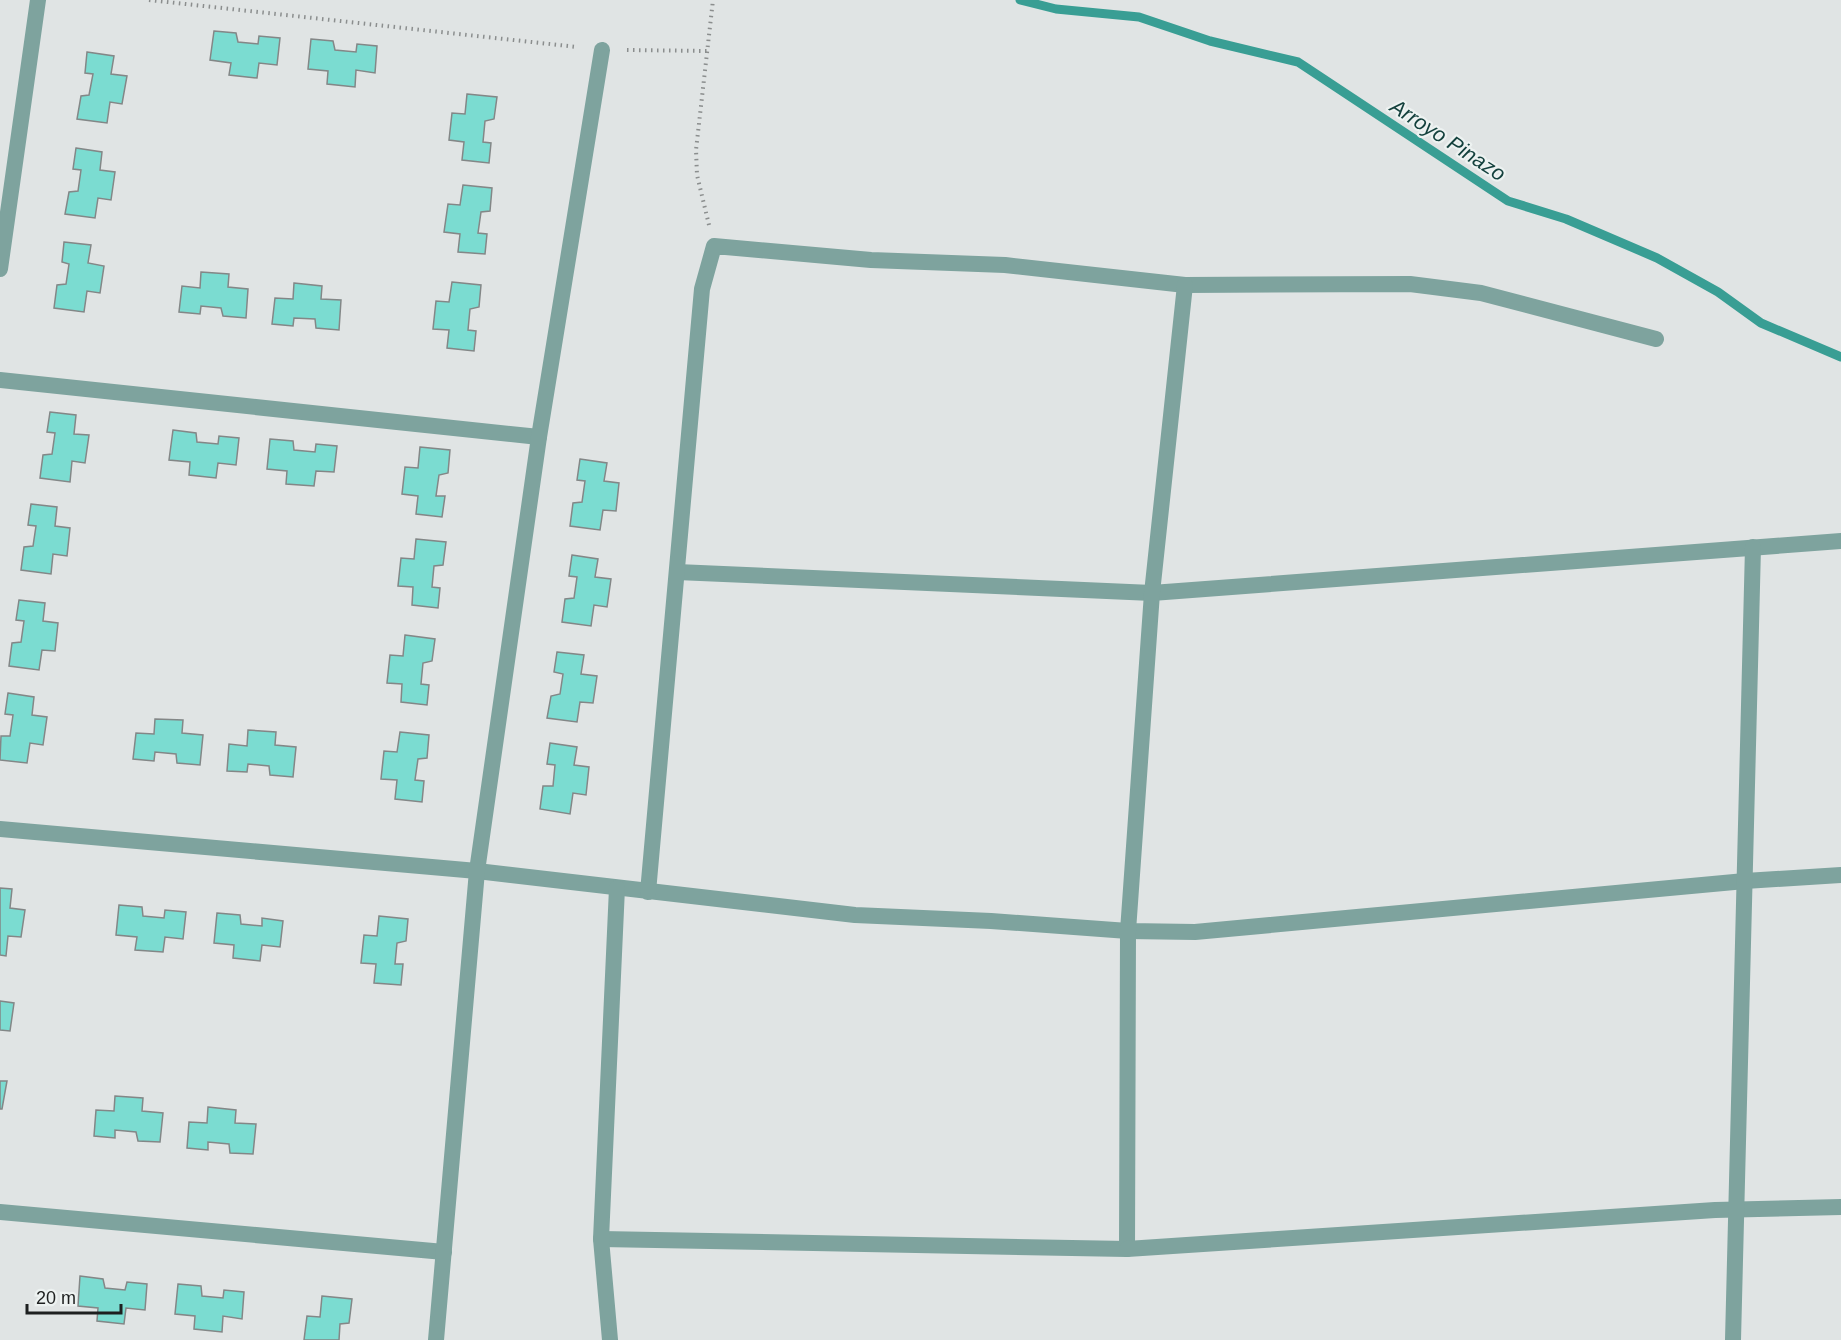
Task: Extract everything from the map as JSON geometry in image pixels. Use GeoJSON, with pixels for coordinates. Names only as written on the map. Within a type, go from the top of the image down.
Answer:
{"type":"FeatureCollection","features":[{"type":"Feature","properties":{"kind":"street"},"geometry":{"type":"LineString","coordinates":[[0,269],[38,0]]}},
{"type":"Feature","properties":{"kind":"street"},"geometry":{"type":"LineString","coordinates":[[436,1340],[477,871],[539,437],[602,50]]}},
{"type":"Feature","properties":{"kind":"street"},"geometry":{"type":"LineString","coordinates":[[648,892],[702,289],[714,246],[871,260],[1005,265],[1185,285],[1422,286],[1481,293],[1656,339]]}},
{"type":"Feature","properties":{"kind":"street"},"geometry":{"type":"LineString","coordinates":[[1127,1249],[1128,931],[1152,593],[1185,285]]}},
{"type":"Feature","properties":{"kind":"street"},"geometry":{"type":"LineString","coordinates":[[0,380],[539,437]]}},
{"type":"Feature","properties":{"kind":"street"},"geometry":{"type":"LineString","coordinates":[[676,572],[1152,593],[1841,541]]}},
{"type":"Feature","properties":{"kind":"street"},"geometry":{"type":"LineString","coordinates":[[1733,1340],[1753,547]]}},
{"type":"Feature","properties":{"kind":"street"},"geometry":{"type":"LineString","coordinates":[[0,829],[477,871],[855,915],[991,921],[1128,931],[1195,932],[1745,881],[1841,875]]}},
{"type":"Feature","properties":{"kind":"street"},"geometry":{"type":"LineString","coordinates":[[610,1340],[601,1239],[617,888]]}},
{"type":"Feature","properties":{"kind":"street"},"geometry":{"type":"LineString","coordinates":[[601,1239],[1127,1249],[1737,1209],[1841,1208]]}},
{"type":"Feature","properties":{"kind":"street"},"geometry":{"type":"LineString","coordinates":[[0,1212],[444,1252]]}},
{"type":"Feature","properties":{"kind":"path"},"geometry":{"type":"LineString","coordinates":[[149,0],[602,50],[707,51]]}},
{"type":"Feature","properties":{"kind":"path"},"geometry":{"type":"LineString","coordinates":[[712,0],[696,150],[697,175],[714,246]]}},
{"type":"Feature","properties":{"kind":"building"},"geometry":{"type":"Polygon","coordinates":[[[214,31],[236,33],[238,42],[258,44],[259,36],[280,38],[277,65],[259,63],[257,78],[229,75],[231,63],[210,60],[214,31]]]}},
{"type":"Feature","properties":{"kind":"building"},"geometry":{"type":"Polygon","coordinates":[[[311,39],[333,41],[335,50],[356,52],[357,44],[377,46],[375,73],[356,70],[355,87],[327,84],[328,71],[308,69],[311,39]]]}},
{"type":"Feature","properties":{"kind":"building"},"geometry":{"type":"Polygon","coordinates":[[[87,52],[114,56],[111,74],[127,76],[122,104],[110,102],[107,123],[77,119],[81,96],[89,95],[93,74],[85,73],[87,52]]]}},
{"type":"Feature","properties":{"kind":"building"},"geometry":{"type":"Polygon","coordinates":[[[467,94],[497,97],[494,119],[485,121],[483,142],[491,143],[489,163],[462,160],[464,142],[449,140],[452,113],[465,114],[467,94]]]}},
{"type":"Feature","properties":{"kind":"building"},"geometry":{"type":"Polygon","coordinates":[[[76,148],[102,152],[100,170],[115,172],[111,200],[98,198],[95,218],[65,214],[69,192],[78,191],[81,170],[73,169],[76,148]]]}},
{"type":"Feature","properties":{"kind":"building"},"geometry":{"type":"Polygon","coordinates":[[[463,185],[492,188],[490,211],[481,212],[478,233],[487,234],[485,254],[458,252],[460,234],[444,232],[448,204],[460,205],[463,185]]]}},
{"type":"Feature","properties":{"kind":"building"},"geometry":{"type":"Polygon","coordinates":[[[64,242],[91,245],[88,263],[104,266],[100,293],[87,291],[84,312],[54,308],[57,285],[66,284],[69,264],[62,262],[64,242]]]}},
{"type":"Feature","properties":{"kind":"building"},"geometry":{"type":"Polygon","coordinates":[[[201,272],[229,274],[228,287],[248,289],[246,318],[223,316],[221,308],[201,306],[200,314],[179,312],[182,286],[200,288],[201,272]]]}},
{"type":"Feature","properties":{"kind":"building"},"geometry":{"type":"Polygon","coordinates":[[[452,282],[481,285],[479,307],[470,309],[468,330],[476,331],[474,351],[447,348],[449,330],[433,329],[436,301],[449,302],[452,282]]]}},
{"type":"Feature","properties":{"kind":"building"},"geometry":{"type":"Polygon","coordinates":[[[294,283],[322,286],[321,299],[341,300],[339,330],[316,328],[315,319],[294,318],[293,326],[272,324],[275,298],[293,299],[294,283]]]}},
{"type":"Feature","properties":{"kind":"building"},"geometry":{"type":"Polygon","coordinates":[[[50,412],[76,415],[74,434],[89,435],[85,463],[72,461],[70,482],[40,478],[43,455],[52,454],[55,433],[47,432],[50,412]]]}},
{"type":"Feature","properties":{"kind":"building"},"geometry":{"type":"Polygon","coordinates":[[[173,430],[196,433],[197,442],[218,444],[219,436],[239,438],[236,465],[218,463],[216,478],[189,475],[190,462],[169,460],[173,430]]]}},
{"type":"Feature","properties":{"kind":"building"},"geometry":{"type":"Polygon","coordinates":[[[270,439],[293,441],[294,450],[315,452],[316,444],[337,446],[334,472],[316,471],[314,486],[286,484],[287,471],[267,469],[270,439]]]}},
{"type":"Feature","properties":{"kind":"building"},"geometry":{"type":"Polygon","coordinates":[[[420,447],[450,450],[448,473],[439,475],[436,496],[445,496],[442,517],[416,514],[418,496],[402,494],[405,467],[418,468],[420,447]]]}},
{"type":"Feature","properties":{"kind":"building"},"geometry":{"type":"Polygon","coordinates":[[[580,459],[607,463],[604,481],[619,483],[616,511],[603,510],[600,530],[570,526],[573,503],[582,502],[585,481],[577,480],[580,459]]]}},
{"type":"Feature","properties":{"kind":"building"},"geometry":{"type":"Polygon","coordinates":[[[31,504],[57,507],[55,526],[70,528],[67,556],[53,554],[51,574],[21,570],[24,547],[33,546],[36,526],[28,525],[31,504]]]}},
{"type":"Feature","properties":{"kind":"building"},"geometry":{"type":"Polygon","coordinates":[[[416,539],[446,542],[443,565],[434,566],[432,587],[440,588],[438,608],[412,605],[413,587],[398,586],[401,558],[414,559],[416,539]]]}},
{"type":"Feature","properties":{"kind":"building"},"geometry":{"type":"Polygon","coordinates":[[[572,555],[598,559],[595,577],[611,579],[607,607],[594,605],[591,626],[562,622],[565,599],[574,598],[577,577],[569,576],[572,555]]]}},
{"type":"Feature","properties":{"kind":"building"},"geometry":{"type":"Polygon","coordinates":[[[19,600],[45,603],[43,621],[58,623],[55,651],[42,650],[39,670],[9,666],[12,643],[21,642],[24,621],[16,620],[19,600]]]}},
{"type":"Feature","properties":{"kind":"building"},"geometry":{"type":"Polygon","coordinates":[[[405,635],[435,639],[432,661],[423,663],[421,684],[429,685],[427,705],[401,702],[402,684],[387,683],[390,655],[403,656],[405,635]]]}},
{"type":"Feature","properties":{"kind":"building"},"geometry":{"type":"Polygon","coordinates":[[[557,652],[584,655],[581,674],[597,676],[593,703],[580,702],[577,722],[547,718],[551,696],[560,694],[563,674],[554,672],[557,652]]]}},
{"type":"Feature","properties":{"kind":"building"},"geometry":{"type":"Polygon","coordinates":[[[8,693],[34,697],[32,715],[47,717],[43,745],[30,743],[27,763],[0,760],[1,736],[10,736],[13,715],[5,714],[8,693]]]}},
{"type":"Feature","properties":{"kind":"building"},"geometry":{"type":"Polygon","coordinates":[[[155,719],[183,720],[182,733],[203,735],[200,765],[177,763],[176,754],[155,752],[154,761],[133,759],[136,733],[154,734],[155,719]]]}},
{"type":"Feature","properties":{"kind":"building"},"geometry":{"type":"Polygon","coordinates":[[[248,730],[276,732],[275,745],[296,747],[293,777],[270,775],[269,766],[248,764],[247,772],[227,771],[229,744],[247,746],[248,730]]]}},
{"type":"Feature","properties":{"kind":"building"},"geometry":{"type":"Polygon","coordinates":[[[400,732],[429,735],[427,758],[418,759],[415,780],[424,781],[422,802],[395,799],[397,780],[381,779],[384,751],[397,752],[400,732]]]}},
{"type":"Feature","properties":{"kind":"building"},"geometry":{"type":"Polygon","coordinates":[[[550,743],[577,747],[574,765],[589,767],[586,795],[573,793],[570,814],[540,809],[543,786],[553,786],[555,765],[547,764],[550,743]]]}},
{"type":"Feature","properties":{"kind":"building"},"geometry":{"type":"Polygon","coordinates":[[[0,888],[12,889],[10,908],[25,910],[21,937],[8,936],[6,956],[0,955],[0,888]]]}},
{"type":"Feature","properties":{"kind":"building"},"geometry":{"type":"Polygon","coordinates":[[[119,905],[142,907],[143,916],[164,918],[165,910],[186,912],[183,939],[165,937],[163,952],[135,950],[137,937],[116,935],[119,905]]]}},
{"type":"Feature","properties":{"kind":"building"},"geometry":{"type":"Polygon","coordinates":[[[217,913],[240,915],[241,924],[262,926],[262,918],[283,921],[280,947],[262,945],[260,961],[233,958],[234,945],[214,943],[217,913]]]}},
{"type":"Feature","properties":{"kind":"building"},"geometry":{"type":"Polygon","coordinates":[[[379,916],[408,919],[406,941],[397,943],[395,964],[403,964],[401,985],[374,983],[376,964],[361,963],[364,935],[377,936],[379,916]]]}},
{"type":"Feature","properties":{"kind":"building"},"geometry":{"type":"Polygon","coordinates":[[[0,1001],[14,1003],[10,1031],[0,1030],[0,1001]]]}},
{"type":"Feature","properties":{"kind":"building"},"geometry":{"type":"Polygon","coordinates":[[[0,1081],[7,1081],[2,1109],[0,1109],[0,1081]]]}},
{"type":"Feature","properties":{"kind":"building"},"geometry":{"type":"Polygon","coordinates":[[[115,1096],[143,1098],[142,1111],[163,1113],[160,1142],[138,1141],[136,1132],[115,1130],[115,1138],[94,1136],[96,1110],[114,1111],[115,1096]]]}},
{"type":"Feature","properties":{"kind":"building"},"geometry":{"type":"Polygon","coordinates":[[[208,1107],[236,1110],[235,1123],[256,1124],[253,1154],[230,1153],[229,1144],[208,1142],[208,1150],[187,1148],[189,1122],[207,1123],[208,1107]]]}},
{"type":"Feature","properties":{"kind":"building"},"geometry":{"type":"Polygon","coordinates":[[[80,1276],[103,1279],[105,1288],[125,1290],[127,1282],[147,1284],[145,1310],[126,1308],[124,1324],[97,1321],[98,1308],[78,1306],[80,1276]]]}},
{"type":"Feature","properties":{"kind":"building"},"geometry":{"type":"Polygon","coordinates":[[[178,1284],[201,1286],[202,1296],[223,1298],[224,1290],[244,1292],[242,1319],[223,1316],[222,1332],[194,1329],[195,1316],[175,1314],[178,1284]]]}},
{"type":"Feature","properties":{"kind":"building"},"geometry":{"type":"Polygon","coordinates":[[[322,1296],[352,1299],[349,1323],[340,1324],[339,1340],[304,1340],[307,1316],[320,1317],[322,1296]]]}},
{"type":"Feature","properties":{"kind":"waterway","name":"Arroyo Pinazo"},"geometry":{"type":"LineString","coordinates":[[1020,0],[1056,9],[1139,17],[1210,41],[1298,62],[1508,201],[1566,219],[1657,258],[1718,292],[1761,323],[1841,357]]}}]}
